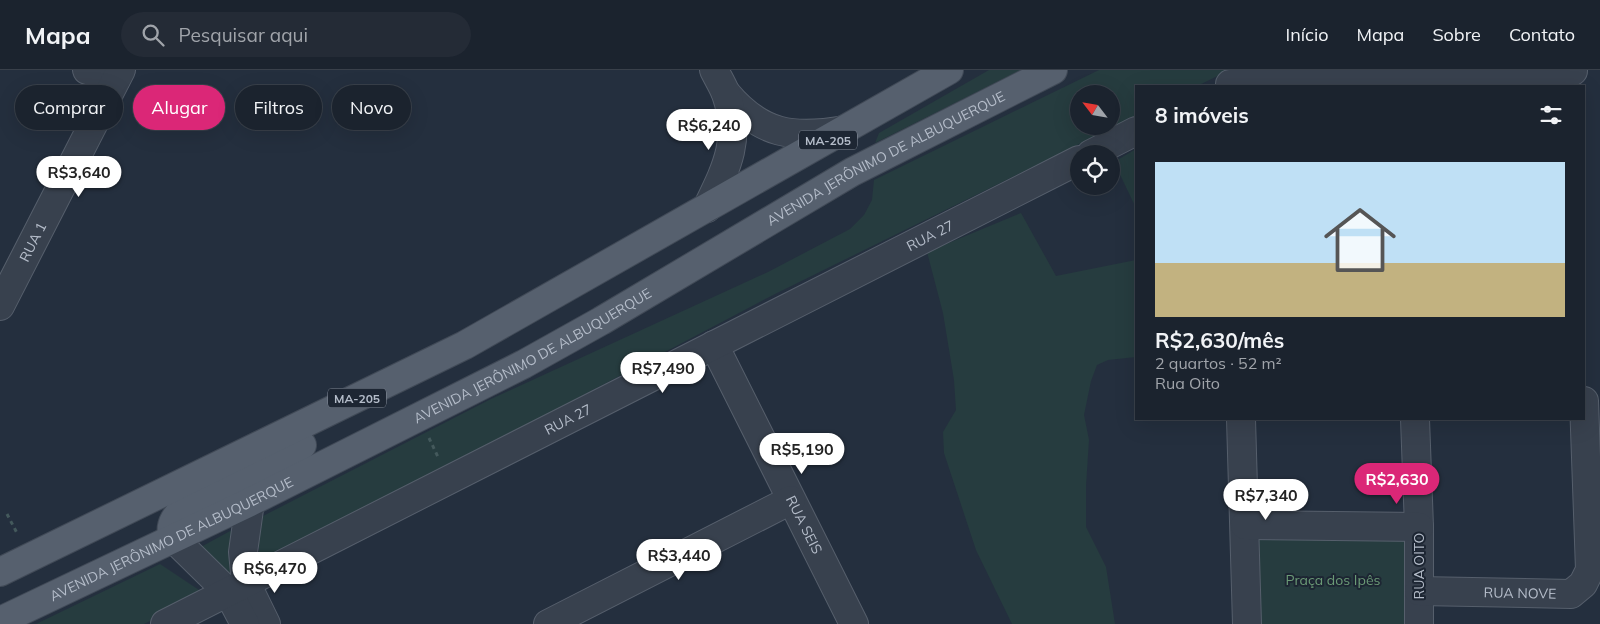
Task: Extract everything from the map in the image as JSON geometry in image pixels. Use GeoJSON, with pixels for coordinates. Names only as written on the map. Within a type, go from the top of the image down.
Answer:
{"type":"FeatureCollection","features":[{"type":"Feature","properties":{"kind":"main road","name":"MA-205"},"geometry":{"type":"LineString","coordinates":[[0,572],[465,346],[949,70]]}},
{"type":"Feature","properties":{"kind":"main road","name":"AVENIDA JERÔNIMO DE ALBUQUERQUE"},"geometry":{"type":"LineString","coordinates":[[0,621],[250,502],[524,364],[587,329],[852,172],[1053,70]]}},
{"type":"Feature","properties":{"kind":"main road"},"geometry":{"type":"LineString","coordinates":[[173,538],[172,524],[180,512],[188,505],[409,389],[465,346]]}},
{"type":"Feature","properties":{"kind":"street"},"geometry":{"type":"LineString","coordinates":[[87,70],[118,75]]}},
{"type":"Feature","properties":{"kind":"street"},"geometry":{"type":"LineString","coordinates":[[1229,85],[1257,70]]}},
{"type":"Feature","properties":{"kind":"street","name":"RUA 1"},"geometry":{"type":"LineString","coordinates":[[0,306],[118,75]]}},
{"type":"Feature","properties":{"kind":"street"},"geometry":{"type":"LineString","coordinates":[[1229,85],[1573,76]]}},
{"type":"Feature","properties":{"kind":"street"},"geometry":{"type":"LineString","coordinates":[[720,82],[740,109],[753,120],[770,128],[789,133],[808,134],[845,130]]}},
{"type":"Feature","properties":{"kind":"street"},"geometry":{"type":"LineString","coordinates":[[707,208],[726,169],[731,151],[732,115],[720,82]]}},
{"type":"Feature","properties":{"kind":"street"},"geometry":{"type":"LineString","coordinates":[[1109,145],[1135,132]]}},
{"type":"Feature","properties":{"kind":"street","name":"RUA 27"},"geometry":{"type":"LineString","coordinates":[[165,624],[1070,165]]}},
{"type":"Feature","properties":{"kind":"street","name":"RUA SEIS"},"geometry":{"type":"LineString","coordinates":[[714,345],[854,624]]}},
{"type":"Feature","properties":{"kind":"street"},"geometry":{"type":"LineString","coordinates":[[1241,420],[1247,624]]}},
{"type":"Feature","properties":{"kind":"street","name":"RUA OITO"},"geometry":{"type":"LineString","coordinates":[[1415,420],[1419,527],[1419,624]]}},
{"type":"Feature","properties":{"kind":"street","name":"RUA NOVE"},"geometry":{"type":"LineString","coordinates":[[1420,591],[1571,594],[1592,585],[1585,420]]}},
{"type":"Feature","properties":{"kind":"street"},"geometry":{"type":"LineString","coordinates":[[548,624],[791,500]]}},
{"type":"Feature","properties":{"kind":"street"},"geometry":{"type":"LineString","coordinates":[[245,624],[237,588],[250,502]]}},
{"type":"Feature","properties":{"kind":"street"},"geometry":{"type":"LineString","coordinates":[[1245,525],[1419,527]]}},
{"type":"Feature","properties":{"kind":"street"},"geometry":{"type":"LineString","coordinates":[[173,538],[237,588],[266,624]]}},
{"type":"Feature","properties":{"kind":"path"},"geometry":{"type":"LineString","coordinates":[[419,417],[449,480]]}},
{"type":"Feature","properties":{"kind":"green space"},"geometry":{"type":"Polygon","coordinates":[[[989,70],[1021,70],[875,143],[879,133],[989,70]]]}},
{"type":"Feature","properties":{"kind":"green space"},"geometry":{"type":"Polygon","coordinates":[[[1099,70],[1230,70],[1199,85],[1135,85],[1135,116],[1120,124],[1120,85],[1070,85],[1070,135],[1097,135],[1077,145],[1070,145],[1070,149],[775,294],[259,566],[259,538],[263,516],[491,399],[768,272],[850,229],[864,215],[872,200],[874,180],[1099,70]]]}},
{"type":"Feature","properties":{"kind":"green space"},"geometry":{"type":"Polygon","coordinates":[[[1135,150],[1135,206],[1120,175],[1120,158],[1135,150]]]}},
{"type":"Feature","properties":{"kind":"green space"},"geometry":{"type":"Polygon","coordinates":[[[1021,213],[1056,276],[1135,260],[1135,357],[1108,360],[1097,365],[1091,381],[1084,415],[1089,440],[1086,527],[1106,567],[1115,624],[1012,624],[976,550],[944,453],[943,432],[956,410],[954,380],[943,313],[927,252],[1021,213]]]}},
{"type":"Feature","properties":{"kind":"green space"},"geometry":{"type":"Polygon","coordinates":[[[232,530],[230,573],[199,548],[232,530]]]}},
{"type":"Feature","properties":{"kind":"green space","name":"Praça dos Ipês"},"geometry":{"type":"Polygon","coordinates":[[[1253,537],[1412,537],[1411,624],[1254,624],[1253,537]]]}},
{"type":"Feature","properties":{"kind":"green space"},"geometry":{"type":"Polygon","coordinates":[[[160,564],[205,594],[144,624],[36,624],[160,564]]]}}]}
